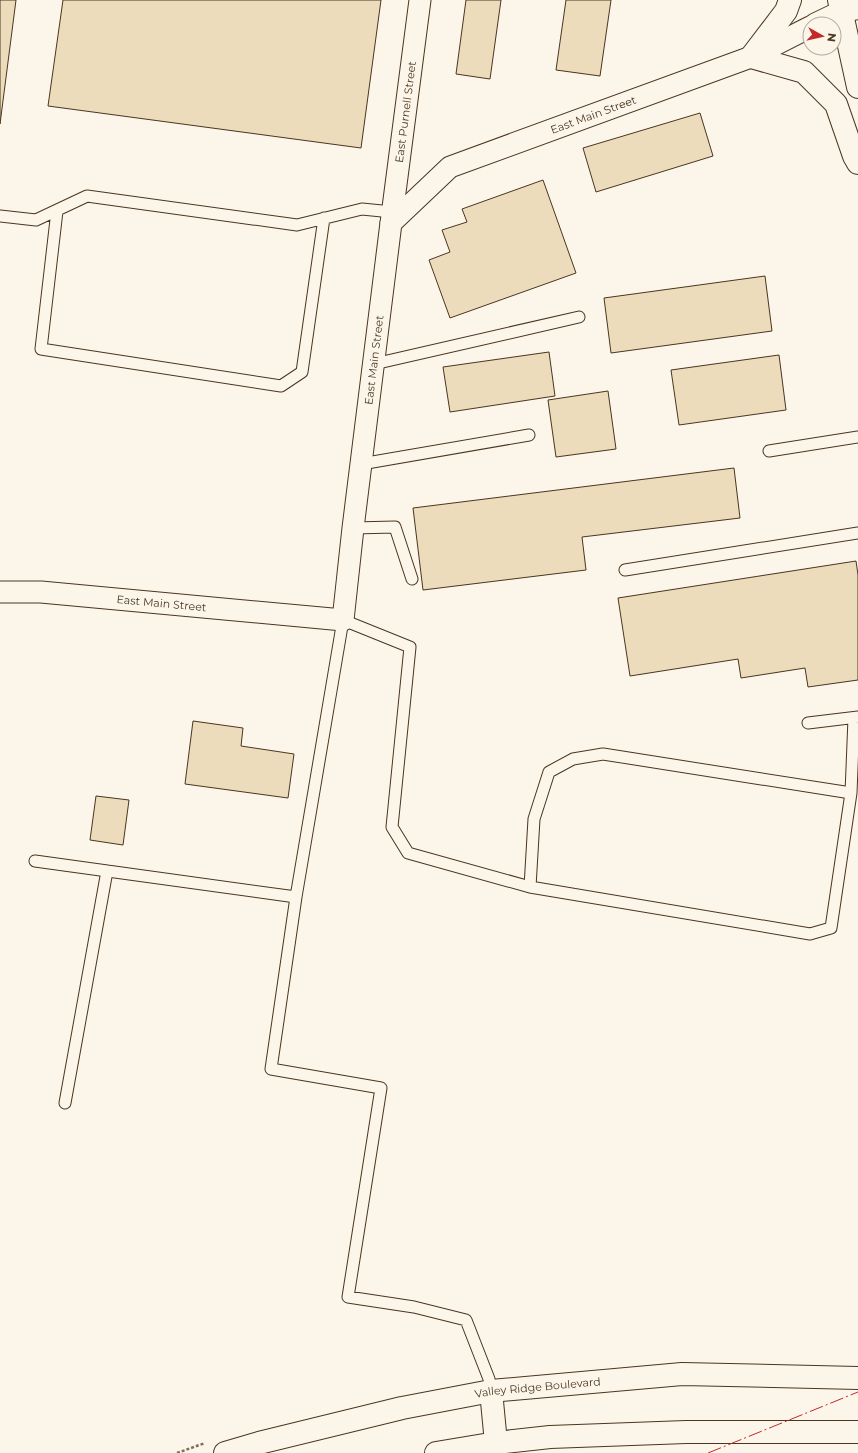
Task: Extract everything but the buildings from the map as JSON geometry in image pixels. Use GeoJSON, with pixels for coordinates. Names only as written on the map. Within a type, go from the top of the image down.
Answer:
{"type":"FeatureCollection","features":[{"type":"Feature","properties":{"kind":"street","name":"East Purnell Street"},"geometry":{"type":"LineString","coordinates":[[392,217],[420,0]]}},
{"type":"Feature","properties":{"kind":"street"},"geometry":{"type":"LineString","coordinates":[[790,0],[786,11],[751,58],[804,72],[836,104],[854,156],[858,163]]}},
{"type":"Feature","properties":{"kind":"street"},"geometry":{"type":"LineString","coordinates":[[829,16],[848,5],[858,88]]}},
{"type":"Feature","properties":{"kind":"street","name":"East Main Street"},"geometry":{"type":"LineString","coordinates":[[0,592],[41,592],[343,620],[392,217],[450,167],[751,58],[802,31]]}},
{"type":"Feature","properties":{"kind":"street","name":"Valley Ridge Boulevard"},"geometry":{"type":"LineString","coordinates":[[225,1453],[259,1443],[402,1408],[491,1391],[682,1374],[858,1378]]}},
{"type":"Feature","properties":{"kind":"street"},"geometry":{"type":"LineString","coordinates":[[491,1391],[496,1448]]}},
{"type":"Feature","properties":{"kind":"street"},"geometry":{"type":"LineString","coordinates":[[436,1453],[496,1448],[550,1437],[686,1432],[858,1432]]}},
{"type":"Feature","properties":{"kind":"lane"},"geometry":{"type":"LineString","coordinates":[[0,216],[36,220],[87,196],[298,225],[362,209],[392,217]]}},
{"type":"Feature","properties":{"kind":"lane"},"geometry":{"type":"LineString","coordinates":[[57,211],[41,349],[281,386],[302,372],[324,218]]}},
{"type":"Feature","properties":{"kind":"lane"},"geometry":{"type":"LineString","coordinates":[[374,364],[579,317]]}},
{"type":"Feature","properties":{"kind":"lane"},"geometry":{"type":"LineString","coordinates":[[361,464],[529,435]]}},
{"type":"Feature","properties":{"kind":"lane"},"geometry":{"type":"LineString","coordinates":[[769,451],[858,437]]}},
{"type":"Feature","properties":{"kind":"lane"},"geometry":{"type":"LineString","coordinates":[[353,528],[395,527],[412,579]]}},
{"type":"Feature","properties":{"kind":"lane"},"geometry":{"type":"LineString","coordinates":[[625,570],[858,533]]}},
{"type":"Feature","properties":{"kind":"lane"},"geometry":{"type":"LineString","coordinates":[[491,1391],[489,1379],[466,1320],[414,1307],[348,1297],[381,1088],[271,1069],[296,897],[343,620],[410,647],[392,827],[408,853],[530,887],[810,934],[832,928],[851,793],[856,718],[808,723]]}},
{"type":"Feature","properties":{"kind":"lane"},"geometry":{"type":"LineString","coordinates":[[530,887],[534,819],[549,772],[573,758],[603,754],[851,793]]}},
{"type":"Feature","properties":{"kind":"lane"},"geometry":{"type":"LineString","coordinates":[[35,861],[296,897]]}},
{"type":"Feature","properties":{"kind":"lane"},"geometry":{"type":"LineString","coordinates":[[65,1103],[107,871]]}},
{"type":"Feature","properties":{"kind":"power"},"geometry":{"type":"LineString","coordinates":[[708,1453],[858,1392]]}}]}
